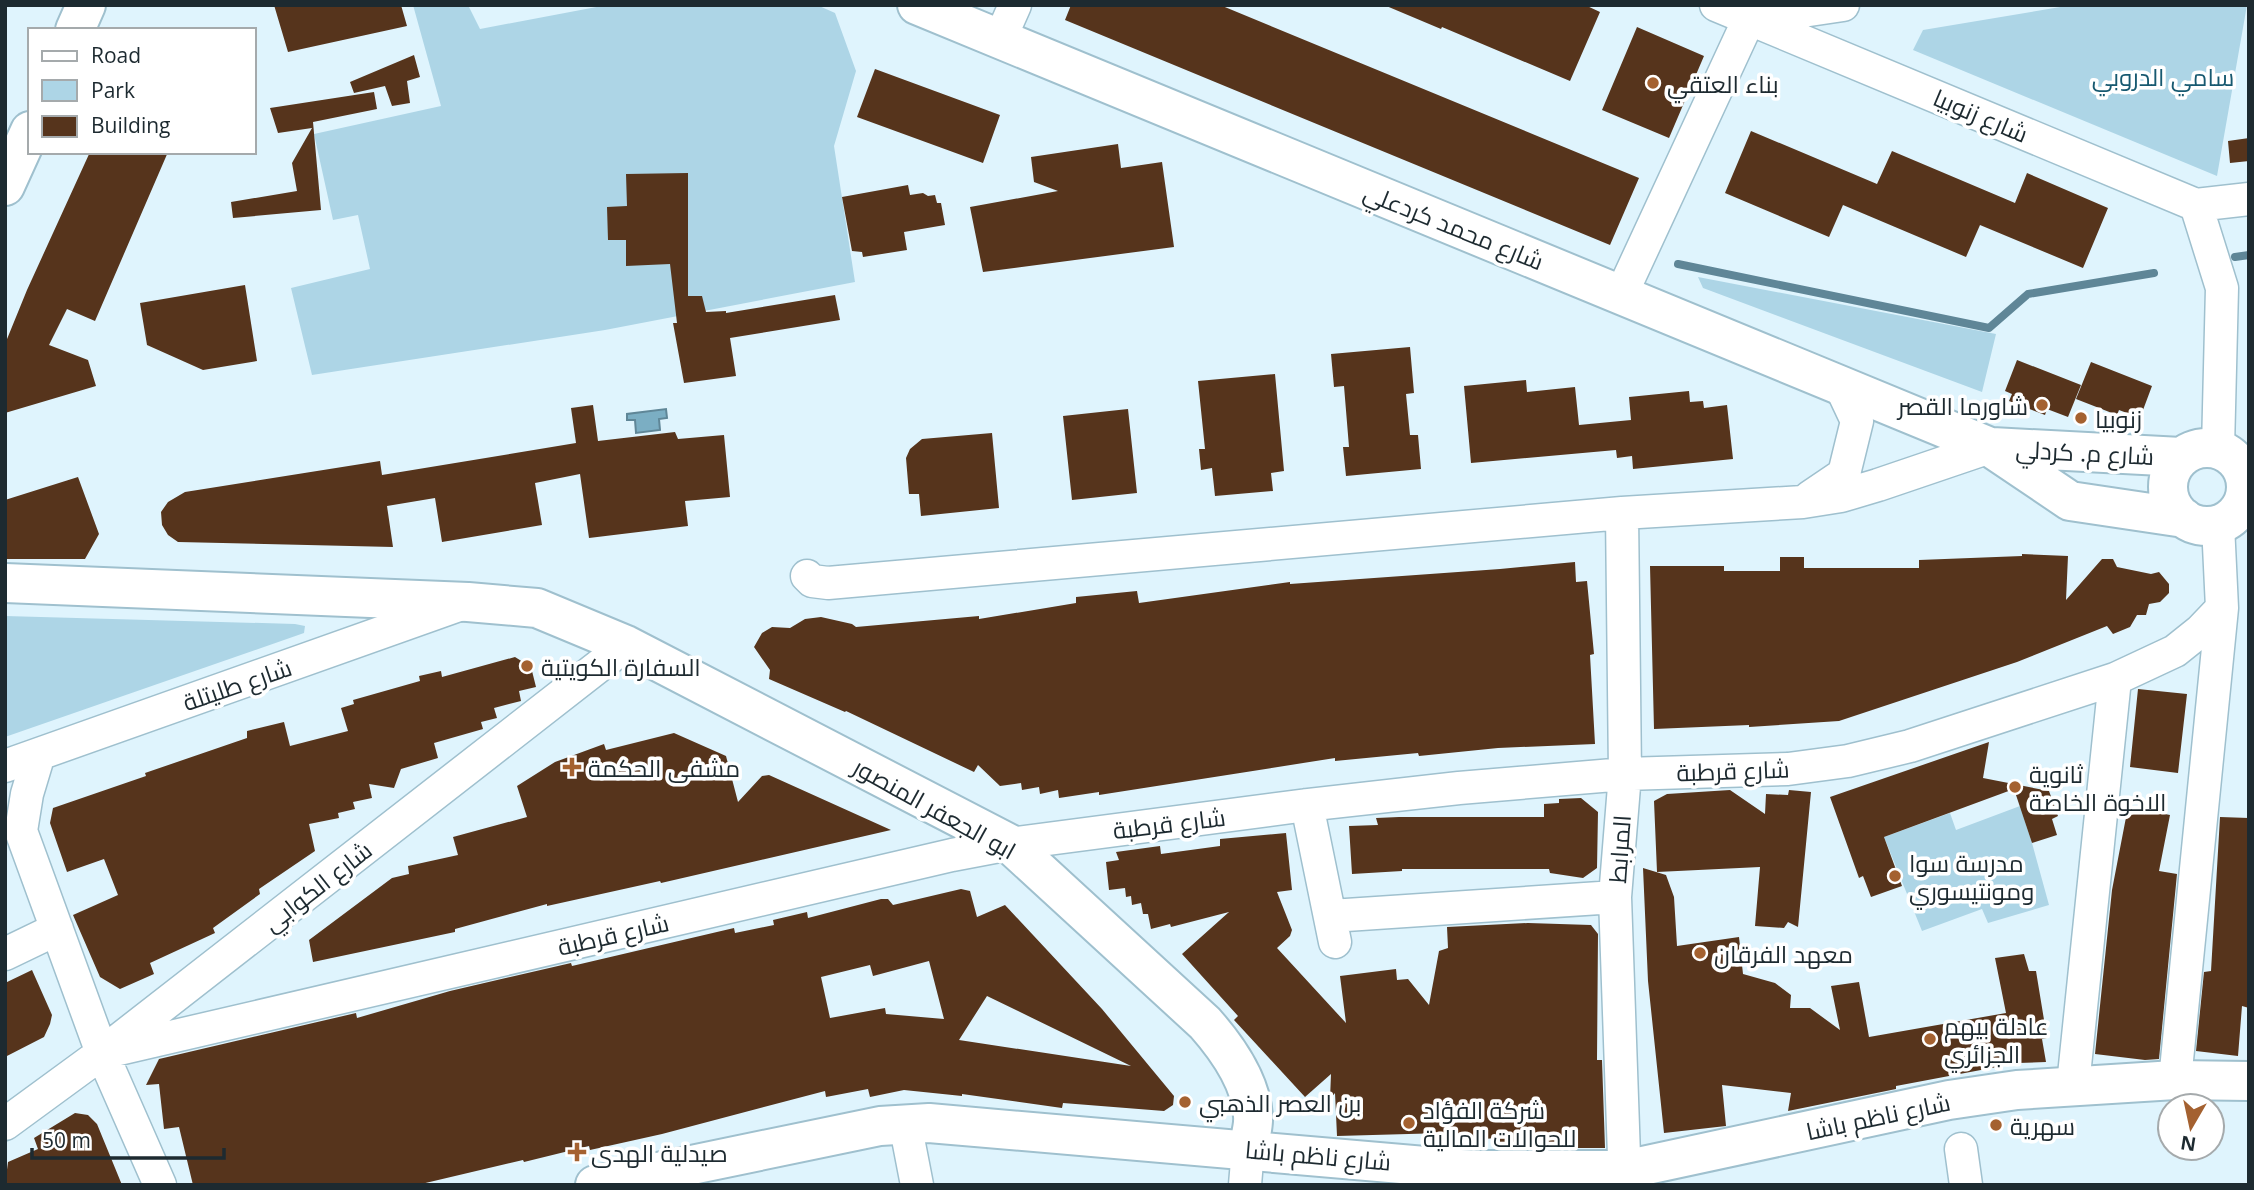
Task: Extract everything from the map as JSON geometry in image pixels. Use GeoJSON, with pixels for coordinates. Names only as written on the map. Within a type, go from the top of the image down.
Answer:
{"type":"FeatureCollection","features":[{"type":"Feature","properties":{"kind":"main road"},"geometry":{"type":"LineString","coordinates":[[76,28],[86,5]]}},
{"type":"Feature","properties":{"kind":"main road","name":"شارع محمد كردعلي"},"geometry":{"type":"LineString","coordinates":[[917,5],[1990,447]]}},
{"type":"Feature","properties":{"kind":"main road"},"geometry":{"type":"LineString","coordinates":[[5,186],[28,135]]}},
{"type":"Feature","properties":{"kind":"main road"},"geometry":{"type":"LineString","coordinates":[[1990,447],[2070,501],[2220,520],[2239,510],[2245,499],[2245,474],[2235,458],[2205,447],[2192,450],[2181,457],[2169,477],[2168,488],[2175,510],[2220,520]]}},
{"type":"Feature","properties":{"kind":"main road","name":"شارع م. كردلي"},"geometry":{"type":"LineString","coordinates":[[1990,447],[2181,457]]}},
{"type":"Feature","properties":{"kind":"main road","name":"ابو الجعفر المنصور"},"geometry":{"type":"LineString","coordinates":[[5,583],[468,602],[537,608],[626,645],[1010,844],[1205,1023],[1220,1040],[1242,1077],[1254,1117],[1247,1167]]}},
{"type":"Feature","properties":{"kind":"main road","name":"شارع ناظم باشا"},"geometry":{"type":"LineString","coordinates":[[599,1184],[868,1128],[905,1124],[940,1124],[1247,1167],[1470,1177],[1625,1178],[1949,1100],[2073,1085],[2175,1080],[2249,1081]]}},
{"type":"Feature","properties":{"kind":"street"},"geometry":{"type":"LineString","coordinates":[[1000,39],[1015,5]]}},
{"type":"Feature","properties":{"kind":"street","name":"شارع زنوبيا"},"geometry":{"type":"LineString","coordinates":[[1716,5],[2196,205],[2249,199]]}},
{"type":"Feature","properties":{"kind":"street"},"geometry":{"type":"LineString","coordinates":[[1621,295],[1749,19],[1843,5]]}},
{"type":"Feature","properties":{"kind":"street"},"geometry":{"type":"LineString","coordinates":[[2196,205],[2235,287],[2235,458]]}},
{"type":"Feature","properties":{"kind":"street"},"geometry":{"type":"LineString","coordinates":[[1803,502],[1844,474],[1857,421],[1840,385]]}},
{"type":"Feature","properties":{"kind":"street"},"geometry":{"type":"LineString","coordinates":[[807,576],[813,581],[828,583],[1622,513],[1803,502],[1841,496],[1990,447]]}},
{"type":"Feature","properties":{"kind":"street","name":"المرابط"},"geometry":{"type":"LineString","coordinates":[[1622,513],[1625,774],[1615,897],[1625,1178]]}},
{"type":"Feature","properties":{"kind":"street"},"geometry":{"type":"LineString","coordinates":[[2175,1080],[2222,608],[2220,520]]}},
{"type":"Feature","properties":{"kind":"street","name":"شارع طليتلة"},"geometry":{"type":"LineString","coordinates":[[5,766],[468,602]]}},
{"type":"Feature","properties":{"kind":"street","name":"شارع قرطبة"},"geometry":{"type":"LineString","coordinates":[[102,1053],[939,858],[1010,844],[1460,788],[1625,774],[1788,769],[1848,761],[1910,747],[2115,679],[2175,651],[2200,631],[2222,608]]}},
{"type":"Feature","properties":{"kind":"street","name":"شارع الكوابي"},"geometry":{"type":"LineString","coordinates":[[5,1124],[102,1053],[626,645]]}},
{"type":"Feature","properties":{"kind":"street"},"geometry":{"type":"LineString","coordinates":[[2073,1085],[2115,679]]}},
{"type":"Feature","properties":{"kind":"street"},"geometry":{"type":"LineString","coordinates":[[39,754],[27,794],[13,824],[57,929],[102,1053],[160,1185]]}},
{"type":"Feature","properties":{"kind":"street"},"geometry":{"type":"LineString","coordinates":[[1307,805],[1333,929],[1615,897]]}},
{"type":"Feature","properties":{"kind":"street"},"geometry":{"type":"LineString","coordinates":[[5,954],[57,929]]}},
{"type":"Feature","properties":{"kind":"street"},"geometry":{"type":"LineString","coordinates":[[905,1124],[917,1185]]}},
{"type":"Feature","properties":{"kind":"street"},"geometry":{"type":"LineString","coordinates":[[1961,1149],[1966,1185]]}},
{"type":"Feature","properties":{"kind":"green space"},"geometry":{"type":"Polygon","coordinates":[[[413,5],[468,5],[480,29],[607,5],[817,5],[835,13],[856,71],[834,146],[855,282],[605,330],[312,375],[291,288],[370,269],[358,215],[333,220],[314,134],[441,106],[413,5]]]}},
{"type":"Feature","properties":{"kind":"green space","name":"سامي الدروبي"},"geometry":{"type":"Polygon","coordinates":[[[2072,5],[2247,5],[2217,176],[1913,50],[1923,30],[2072,5]]]}},
{"type":"Feature","properties":{"kind":"green space"},"geometry":{"type":"Polygon","coordinates":[[[1698,277],[1996,334],[1982,392],[1703,288],[1698,277]]]}},
{"type":"Feature","properties":{"kind":"green space"},"geometry":{"type":"Polygon","coordinates":[[[5,616],[305,626],[304,633],[5,737],[5,616]]]}},
{"type":"Feature","properties":{"kind":"green space"},"geometry":{"type":"Polygon","coordinates":[[[2020,806],[2049,905],[1988,923],[1982,909],[1922,931],[1884,837],[1950,813],[1956,830],[2020,806]]]}},
{"type":"Feature","properties":{"kind":"shaded area"},"geometry":{"type":"Polygon","coordinates":[[[666,409],[667,418],[659,419],[660,430],[636,433],[635,420],[627,420],[627,414],[666,409]]]}},
{"type":"Feature","properties":{"kind":"building"},"geometry":{"type":"Polygon","coordinates":[[[274,5],[401,5],[407,26],[288,52],[274,5]]]}},
{"type":"Feature","properties":{"kind":"building"},"geometry":{"type":"Polygon","coordinates":[[[1071,5],[1220,5],[1639,178],[1610,245],[1065,20],[1071,5]]]}},
{"type":"Feature","properties":{"kind":"building"},"geometry":{"type":"Polygon","coordinates":[[[1384,5],[1585,5],[1600,12],[1570,81],[1384,5]]]}},
{"type":"Feature","properties":{"kind":"building","name":"بناء العتقي"},"geometry":{"type":"Polygon","coordinates":[[[1637,27],[1704,56],[1669,138],[1602,110],[1637,27]]]}},
{"type":"Feature","properties":{"kind":"building"},"geometry":{"type":"Polygon","coordinates":[[[414,55],[420,77],[407,81],[410,103],[392,106],[385,86],[354,93],[350,82],[414,55]]]}},
{"type":"Feature","properties":{"kind":"building"},"geometry":{"type":"Polygon","coordinates":[[[875,69],[1000,115],[983,163],[857,117],[875,69]]]}},
{"type":"Feature","properties":{"kind":"building"},"geometry":{"type":"Polygon","coordinates":[[[374,92],[377,109],[313,122],[321,210],[233,218],[231,202],[297,191],[292,163],[312,128],[278,133],[270,108],[374,92]]]}},
{"type":"Feature","properties":{"kind":"building"},"geometry":{"type":"Polygon","coordinates":[[[1751,131],[1877,184],[1892,151],[2015,203],[2027,173],[2108,208],[2083,268],[1980,225],[1966,257],[1843,205],[1829,237],[1725,193],[1751,131]]]}},
{"type":"Feature","properties":{"kind":"building"},"geometry":{"type":"Polygon","coordinates":[[[2249,138],[2249,161],[2230,163],[2228,141],[2249,138]]]}},
{"type":"Feature","properties":{"kind":"building"},"geometry":{"type":"Polygon","coordinates":[[[1118,144],[1121,168],[1162,162],[1174,247],[983,272],[970,207],[1058,191],[1034,182],[1031,157],[1118,144]]]}},
{"type":"Feature","properties":{"kind":"building"},"geometry":{"type":"Polygon","coordinates":[[[89,154],[167,154],[95,321],[67,309],[49,345],[88,360],[96,386],[5,413],[5,344],[89,154]]]}},
{"type":"Feature","properties":{"kind":"building"},"geometry":{"type":"Polygon","coordinates":[[[688,173],[688,296],[702,296],[706,312],[726,313],[835,295],[840,320],[730,338],[736,376],[684,383],[673,323],[677,323],[670,264],[626,266],[626,240],[608,240],[607,207],[627,206],[626,174],[688,173]]]}},
{"type":"Feature","properties":{"kind":"building"},"geometry":{"type":"Polygon","coordinates":[[[908,185],[910,195],[935,195],[937,203],[941,203],[945,225],[904,232],[907,250],[863,257],[862,252],[852,251],[842,197],[908,185]]]}},
{"type":"Feature","properties":{"kind":"building"},"geometry":{"type":"Polygon","coordinates":[[[245,285],[257,361],[203,370],[147,345],[140,303],[245,285]]]}},
{"type":"Feature","properties":{"kind":"building"},"geometry":{"type":"Polygon","coordinates":[[[1410,347],[1414,393],[1406,394],[1410,435],[1418,435],[1421,469],[1346,476],[1343,447],[1349,447],[1344,386],[1334,387],[1331,354],[1410,347]]]}},
{"type":"Feature","properties":{"kind":"building"},"geometry":{"type":"Polygon","coordinates":[[[2017,360],[2081,385],[2068,417],[2047,409],[2045,415],[2009,401],[2012,394],[2005,391],[2017,360]]]}},
{"type":"Feature","properties":{"kind":"building"},"geometry":{"type":"Polygon","coordinates":[[[2091,362],[2152,386],[2140,418],[2119,410],[2117,415],[2076,399],[2091,362]]]}},
{"type":"Feature","properties":{"kind":"building"},"geometry":{"type":"Polygon","coordinates":[[[1275,374],[1284,471],[1271,473],[1273,491],[1215,496],[1212,468],[1201,470],[1199,449],[1205,449],[1198,381],[1275,374]]]}},
{"type":"Feature","properties":{"kind":"building"},"geometry":{"type":"Polygon","coordinates":[[[1526,380],[1527,392],[1575,387],[1579,425],[1631,420],[1629,397],[1689,391],[1690,402],[1703,401],[1704,408],[1727,405],[1733,459],[1633,469],[1632,456],[1617,458],[1616,450],[1471,463],[1464,386],[1526,380]]]}},
{"type":"Feature","properties":{"kind":"building"},"geometry":{"type":"Polygon","coordinates":[[[593,405],[598,441],[675,432],[678,439],[724,435],[730,497],[685,501],[688,526],[589,538],[580,474],[535,483],[542,525],[442,542],[435,498],[387,506],[393,547],[178,542],[168,535],[162,525],[161,512],[168,502],[185,492],[380,461],[382,475],[576,443],[571,408],[593,405]]]}},
{"type":"Feature","properties":{"kind":"building"},"geometry":{"type":"Polygon","coordinates":[[[1128,409],[1137,493],[1072,500],[1063,416],[1128,409]]]}},
{"type":"Feature","properties":{"kind":"building"},"geometry":{"type":"Polygon","coordinates":[[[992,433],[999,508],[921,516],[919,494],[909,494],[906,458],[910,449],[922,439],[992,433]]]}},
{"type":"Feature","properties":{"kind":"building"},"geometry":{"type":"Polygon","coordinates":[[[78,477],[99,534],[85,559],[5,559],[5,500],[78,477]]]}},
{"type":"Feature","properties":{"kind":"building"},"geometry":{"type":"Polygon","coordinates":[[[2022,554],[2068,556],[2066,600],[2102,559],[2113,559],[2117,567],[2151,574],[2159,572],[2169,584],[2169,593],[2160,602],[2149,604],[2146,615],[2137,615],[2130,627],[2113,634],[2107,626],[2017,662],[1839,721],[1749,727],[1654,729],[1650,566],[1724,566],[1724,571],[1780,571],[1780,557],[1804,557],[1804,568],[1919,568],[1919,560],[2022,554]]]}},
{"type":"Feature","properties":{"kind":"building"},"geometry":{"type":"Polygon","coordinates":[[[1575,562],[1576,582],[1587,581],[1594,654],[1590,655],[1595,744],[1498,748],[1419,756],[1418,753],[1335,761],[1335,758],[1099,795],[1099,792],[1059,798],[1058,790],[1040,794],[1039,787],[1022,790],[1021,783],[1000,786],[978,765],[974,772],[846,711],[769,679],[770,670],[754,647],[762,633],[772,627],[790,628],[805,619],[821,617],[856,627],[979,616],[979,619],[1076,603],[1076,597],[1137,591],[1139,603],[1290,582],[1575,562]]]}},
{"type":"Feature","properties":{"kind":"building"},"geometry":{"type":"Polygon","coordinates":[[[515,657],[531,667],[536,687],[519,691],[521,701],[494,708],[497,718],[481,722],[483,729],[434,743],[438,758],[401,769],[394,788],[369,784],[372,798],[353,802],[355,809],[338,813],[339,818],[309,824],[315,851],[259,889],[260,894],[213,928],[215,933],[150,963],[154,974],[120,989],[100,977],[73,915],[118,895],[104,859],[67,872],[50,823],[53,808],[247,738],[247,731],[284,722],[290,746],[348,731],[341,708],[354,704],[353,700],[420,681],[419,676],[441,671],[442,677],[515,657]]]}},
{"type":"Feature","properties":{"kind":"building"},"geometry":{"type":"Polygon","coordinates":[[[2138,689],[2187,694],[2178,773],[2130,767],[2138,689]]]}},
{"type":"Feature","properties":{"kind":"building"},"geometry":{"type":"Polygon","coordinates":[[[674,733],[726,756],[738,802],[762,776],[769,775],[891,830],[661,883],[660,881],[547,904],[455,929],[455,932],[313,962],[309,940],[392,878],[409,874],[408,866],[458,855],[453,837],[527,817],[517,786],[555,762],[604,744],[606,750],[674,733]]]}},
{"type":"Feature","properties":{"kind":"building"},"geometry":{"type":"Polygon","coordinates":[[[1989,742],[1983,778],[2049,791],[2058,816],[2052,819],[2057,835],[2032,843],[2014,789],[1884,837],[1902,886],[1871,897],[1863,876],[1859,878],[1830,797],[1989,742]]]}},
{"type":"Feature","properties":{"kind":"building"},"geometry":{"type":"Polygon","coordinates":[[[1730,790],[1765,814],[1766,794],[1788,795],[1789,790],[1811,792],[1798,927],[1788,922],[1784,928],[1755,926],[1760,867],[1657,872],[1654,801],[1667,794],[1730,790]]]}},
{"type":"Feature","properties":{"kind":"building"},"geometry":{"type":"Polygon","coordinates":[[[1581,798],[1598,812],[1597,868],[1583,878],[1550,873],[1549,869],[1402,869],[1352,874],[1349,826],[1378,825],[1376,818],[1544,817],[1544,804],[1559,803],[1559,799],[1581,798]]]}},
{"type":"Feature","properties":{"kind":"building"},"geometry":{"type":"Polygon","coordinates":[[[2128,807],[2170,815],[2159,871],[2177,874],[2159,1059],[2095,1054],[2112,890],[2128,807]]]}},
{"type":"Feature","properties":{"kind":"building"},"geometry":{"type":"Polygon","coordinates":[[[2220,817],[2249,818],[2249,1008],[2242,1006],[2238,1056],[2196,1051],[2204,972],[2211,971],[2220,817]]]}},
{"type":"Feature","properties":{"kind":"building"},"geometry":{"type":"Polygon","coordinates":[[[1286,833],[1292,890],[1277,892],[1292,930],[1290,936],[1277,948],[1346,1023],[1340,976],[1396,969],[1397,980],[1408,979],[1429,1005],[1439,951],[1448,948],[1447,927],[1528,923],[1591,925],[1598,934],[1597,1060],[1602,1060],[1605,1148],[1500,1148],[1500,1138],[1444,1141],[1444,1133],[1337,1136],[1335,1093],[1330,1099],[1331,1074],[1305,1097],[1234,1020],[1238,1016],[1182,954],[1229,912],[1171,927],[1170,924],[1151,929],[1148,914],[1143,914],[1141,903],[1132,905],[1131,896],[1126,897],[1125,888],[1109,890],[1106,862],[1119,860],[1116,852],[1160,846],[1161,854],[1220,846],[1220,839],[1286,833]]]}},
{"type":"Feature","properties":{"kind":"building"},"geometry":{"type":"Polygon","coordinates":[[[1643,868],[1666,875],[1674,897],[1677,946],[1739,937],[1743,974],[1775,983],[1791,995],[1790,1008],[1810,1008],[1840,1030],[1831,986],[1859,982],[1869,1037],[2006,1013],[1995,958],[2024,954],[2029,971],[2036,971],[2047,1038],[2042,1039],[2046,1062],[2018,1063],[1896,1086],[1896,1089],[1788,1111],[1791,1093],[1722,1085],[1726,1126],[1664,1133],[1648,981],[1643,868]]]}},
{"type":"Feature","properties":{"kind":"building"},"geometry":{"type":"Polygon","coordinates":[[[961,889],[970,891],[977,917],[1005,905],[1102,1009],[1174,1096],[1173,1105],[1164,1111],[1063,1103],[1062,1108],[962,1094],[904,1090],[870,1097],[868,1089],[826,1097],[825,1091],[662,1134],[590,1150],[589,1146],[417,1185],[193,1185],[179,1127],[164,1129],[159,1084],[146,1085],[159,1059],[356,1013],[357,1018],[450,991],[571,963],[572,966],[734,928],[735,933],[774,925],[773,920],[807,912],[808,918],[881,899],[888,899],[893,905],[961,889]],[[929,961],[873,976],[870,965],[821,977],[830,1018],[885,1008],[886,1014],[944,1019],[929,961]],[[987,996],[959,1040],[1131,1066],[987,996]]]}},
{"type":"Feature","properties":{"kind":"building"},"geometry":{"type":"Polygon","coordinates":[[[32,970],[52,1015],[50,1024],[44,1037],[5,1057],[5,983],[32,970]]]}},
{"type":"Feature","properties":{"kind":"building"},"geometry":{"type":"Polygon","coordinates":[[[75,1113],[88,1115],[97,1124],[122,1185],[5,1185],[8,1162],[38,1149],[34,1138],[75,1113]]]}},
{"type":"Feature","properties":{"kind":"waterway"},"geometry":{"type":"LineString","coordinates":[[2235,257],[2249,255]]}},
{"type":"Feature","properties":{"kind":"waterway"},"geometry":{"type":"LineString","coordinates":[[1678,264],[1989,328],[2028,294],[2154,273]]}},
{"type":"Feature","properties":{"kind":"place","name":"بناء العتقي"},"geometry":{"type":"Point","coordinates":[1653,83]}},
{"type":"Feature","properties":{"kind":"place","name":"شاورما القصر"},"geometry":{"type":"Point","coordinates":[2042,405]}},
{"type":"Feature","properties":{"kind":"place","name":"زنوبيا"},"geometry":{"type":"Point","coordinates":[2081,418]}},
{"type":"Feature","properties":{"kind":"place","name":"السفارة الكويتية"},"geometry":{"type":"Point","coordinates":[527,666]}},
{"type":"Feature","properties":{"kind":"place","name":"مشفى الحكمة"},"geometry":{"type":"Point","coordinates":[572,767]}},
{"type":"Feature","properties":{"kind":"place","name":"ثانوية الاخوة الخاصة"},"geometry":{"type":"Point","coordinates":[2015,787]}},
{"type":"Feature","properties":{"kind":"place","name":"مدرسة سوا ومونتيسوري"},"geometry":{"type":"Point","coordinates":[1895,876]}},
{"type":"Feature","properties":{"kind":"place","name":"معهد الفرقان"},"geometry":{"type":"Point","coordinates":[1700,953]}},
{"type":"Feature","properties":{"kind":"place","name":"عادلة بيهم الجزائري"},"geometry":{"type":"Point","coordinates":[1930,1039]}},
{"type":"Feature","properties":{"kind":"place","name":"بن العصر الذهبي"},"geometry":{"type":"Point","coordinates":[1185,1102]}},
{"type":"Feature","properties":{"kind":"place","name":"شركة الفؤاد للحوالات المالية"},"geometry":{"type":"Point","coordinates":[1409,1123]}},
{"type":"Feature","properties":{"kind":"place","name":"سهرية"},"geometry":{"type":"Point","coordinates":[1996,1125]}},
{"type":"Feature","properties":{"kind":"place","name":"صيدلية الهدى"},"geometry":{"type":"Point","coordinates":[577,1152]}}]}
